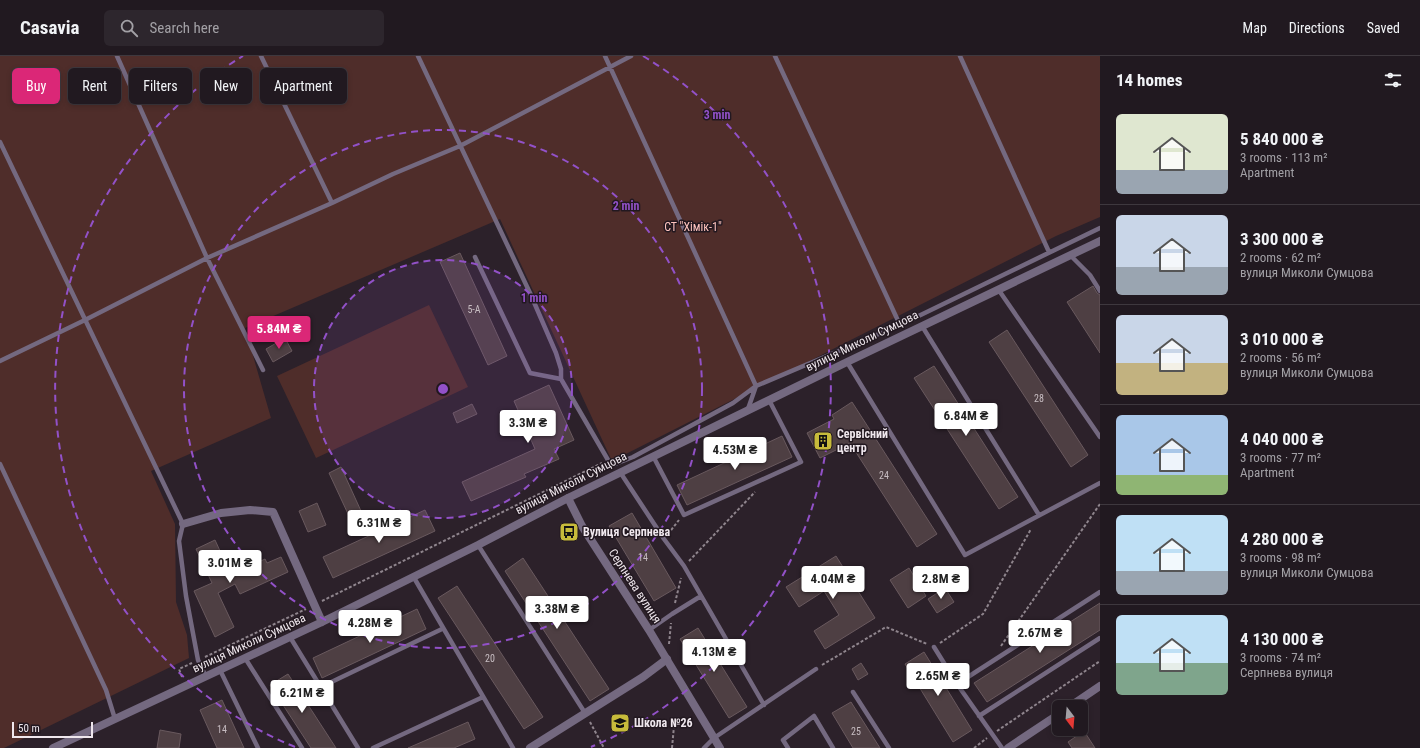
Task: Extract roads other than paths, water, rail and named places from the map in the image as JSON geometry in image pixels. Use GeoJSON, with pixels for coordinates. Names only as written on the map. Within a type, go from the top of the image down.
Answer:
{"type":"FeatureCollection","features":[{"type":"Feature","properties":{"kind":"street","name":"вулиця Миколи Сумцова"},"geometry":{"type":"LineString","coordinates":[[53,748],[322,622],[478,545],[616,474],[1100,241]]}},
{"type":"Feature","properties":{"kind":"street","name":"Серпнева вулиця"},"geometry":{"type":"LineString","coordinates":[[568,498],[582,526],[649,630],[720,748]]}},
{"type":"Feature","properties":{"kind":"street"},"geometry":{"type":"LineString","coordinates":[[183,524],[221,513],[250,510],[273,512],[322,622]]}},
{"type":"Feature","properties":{"kind":"street"},"geometry":{"type":"LineString","coordinates":[[530,748],[643,677],[667,659]]}},
{"type":"Feature","properties":{"kind":"street"},"geometry":{"type":"LineString","coordinates":[[1079,700],[1100,686]]}},
{"type":"Feature","properties":{"kind":"street"},"geometry":{"type":"LineString","coordinates":[[1008,748],[1052,719]]}},
{"type":"Feature","properties":{"kind":"lane"},"geometry":{"type":"LineString","coordinates":[[117,56],[207,258],[263,370]]}},
{"type":"Feature","properties":{"kind":"lane"},"geometry":{"type":"LineString","coordinates":[[261,56],[332,203]]}},
{"type":"Feature","properties":{"kind":"lane"},"geometry":{"type":"LineString","coordinates":[[418,56],[530,293],[561,369],[561,379],[608,460],[610,466],[684,566],[764,705]]}},
{"type":"Feature","properties":{"kind":"lane"},"geometry":{"type":"LineString","coordinates":[[605,56],[756,386],[748,410]]}},
{"type":"Feature","properties":{"kind":"lane"},"geometry":{"type":"LineString","coordinates":[[0,361],[207,258],[332,203],[393,174],[460,146],[631,56]]}},
{"type":"Feature","properties":{"kind":"lane"},"geometry":{"type":"LineString","coordinates":[[775,56],[900,325]]}},
{"type":"Feature","properties":{"kind":"lane"},"geometry":{"type":"LineString","coordinates":[[960,56],[1049,252]]}},
{"type":"Feature","properties":{"kind":"lane"},"geometry":{"type":"LineString","coordinates":[[0,142],[183,524],[179,541],[186,596],[198,660],[206,676]]}},
{"type":"Feature","properties":{"kind":"lane"},"geometry":{"type":"LineString","coordinates":[[610,466],[633,457],[726,407],[756,386],[900,325],[1100,228]]}},
{"type":"Feature","properties":{"kind":"lane"},"geometry":{"type":"LineString","coordinates":[[1070,255],[1090,275],[1100,291]]}},
{"type":"Feature","properties":{"kind":"lane"},"geometry":{"type":"LineString","coordinates":[[475,257],[530,373],[561,379]]}},
{"type":"Feature","properties":{"kind":"lane"},"geometry":{"type":"LineString","coordinates":[[998,289],[1100,436]]}},
{"type":"Feature","properties":{"kind":"lane"},"geometry":{"type":"LineString","coordinates":[[922,326],[1039,515]]}},
{"type":"Feature","properties":{"kind":"lane"},"geometry":{"type":"LineString","coordinates":[[847,362],[965,555],[1100,483]]}},
{"type":"Feature","properties":{"kind":"lane"},"geometry":{"type":"LineString","coordinates":[[653,456],[684,515],[768,478],[800,462],[769,400]]}},
{"type":"Feature","properties":{"kind":"lane"},"geometry":{"type":"LineString","coordinates":[[0,464],[106,690],[115,719]]}},
{"type":"Feature","properties":{"kind":"lane"},"geometry":{"type":"LineString","coordinates":[[478,545],[585,714]]}},
{"type":"Feature","properties":{"kind":"lane"},"geometry":{"type":"LineString","coordinates":[[413,576],[442,629],[513,748]]}},
{"type":"Feature","properties":{"kind":"lane"},"geometry":{"type":"LineString","coordinates":[[957,684],[1100,592]]}},
{"type":"Feature","properties":{"kind":"lane"},"geometry":{"type":"LineString","coordinates":[[649,630],[702,596]]}},
{"type":"Feature","properties":{"kind":"lane"},"geometry":{"type":"LineString","coordinates":[[321,687],[442,629]]}},
{"type":"Feature","properties":{"kind":"lane"},"geometry":{"type":"LineString","coordinates":[[290,637],[358,748]]}},
{"type":"Feature","properties":{"kind":"lane"},"geometry":{"type":"LineString","coordinates":[[980,716],[1100,638]]}},
{"type":"Feature","properties":{"kind":"lane"},"geometry":{"type":"LineString","coordinates":[[934,647],[957,684],[1002,748]]}},
{"type":"Feature","properties":{"kind":"lane"},"geometry":{"type":"LineString","coordinates":[[245,658],[302,748]]}},
{"type":"Feature","properties":{"kind":"lane"},"geometry":{"type":"LineString","coordinates":[[704,748],[714,738],[816,669]]}},
{"type":"Feature","properties":{"kind":"lane"},"geometry":{"type":"LineString","coordinates":[[220,670],[258,748]]}},
{"type":"Feature","properties":{"kind":"lane"},"geometry":{"type":"LineString","coordinates":[[853,692],[889,748]]}},
{"type":"Feature","properties":{"kind":"lane"},"geometry":{"type":"LineString","coordinates":[[373,748],[483,697]]}},
{"type":"Feature","properties":{"kind":"lane"},"geometry":{"type":"LineString","coordinates":[[788,748],[783,740],[814,716],[834,748]]}},
{"type":"Feature","properties":{"kind":"place","name":"Сервісний центр"},"geometry":{"type":"Point","coordinates":[823,441]}},
{"type":"Feature","properties":{"kind":"place","name":"Вулиця Серпнева"},"geometry":{"type":"Point","coordinates":[569,532]}},
{"type":"Feature","properties":{"kind":"place","name":"Школа №26"},"geometry":{"type":"Point","coordinates":[620,723]}},
{"type":"Feature","properties":{"kind":"park label","name":"СТ \"Хімік-1\""},"geometry":{"type":"Point","coordinates":[693,227]}}]}
